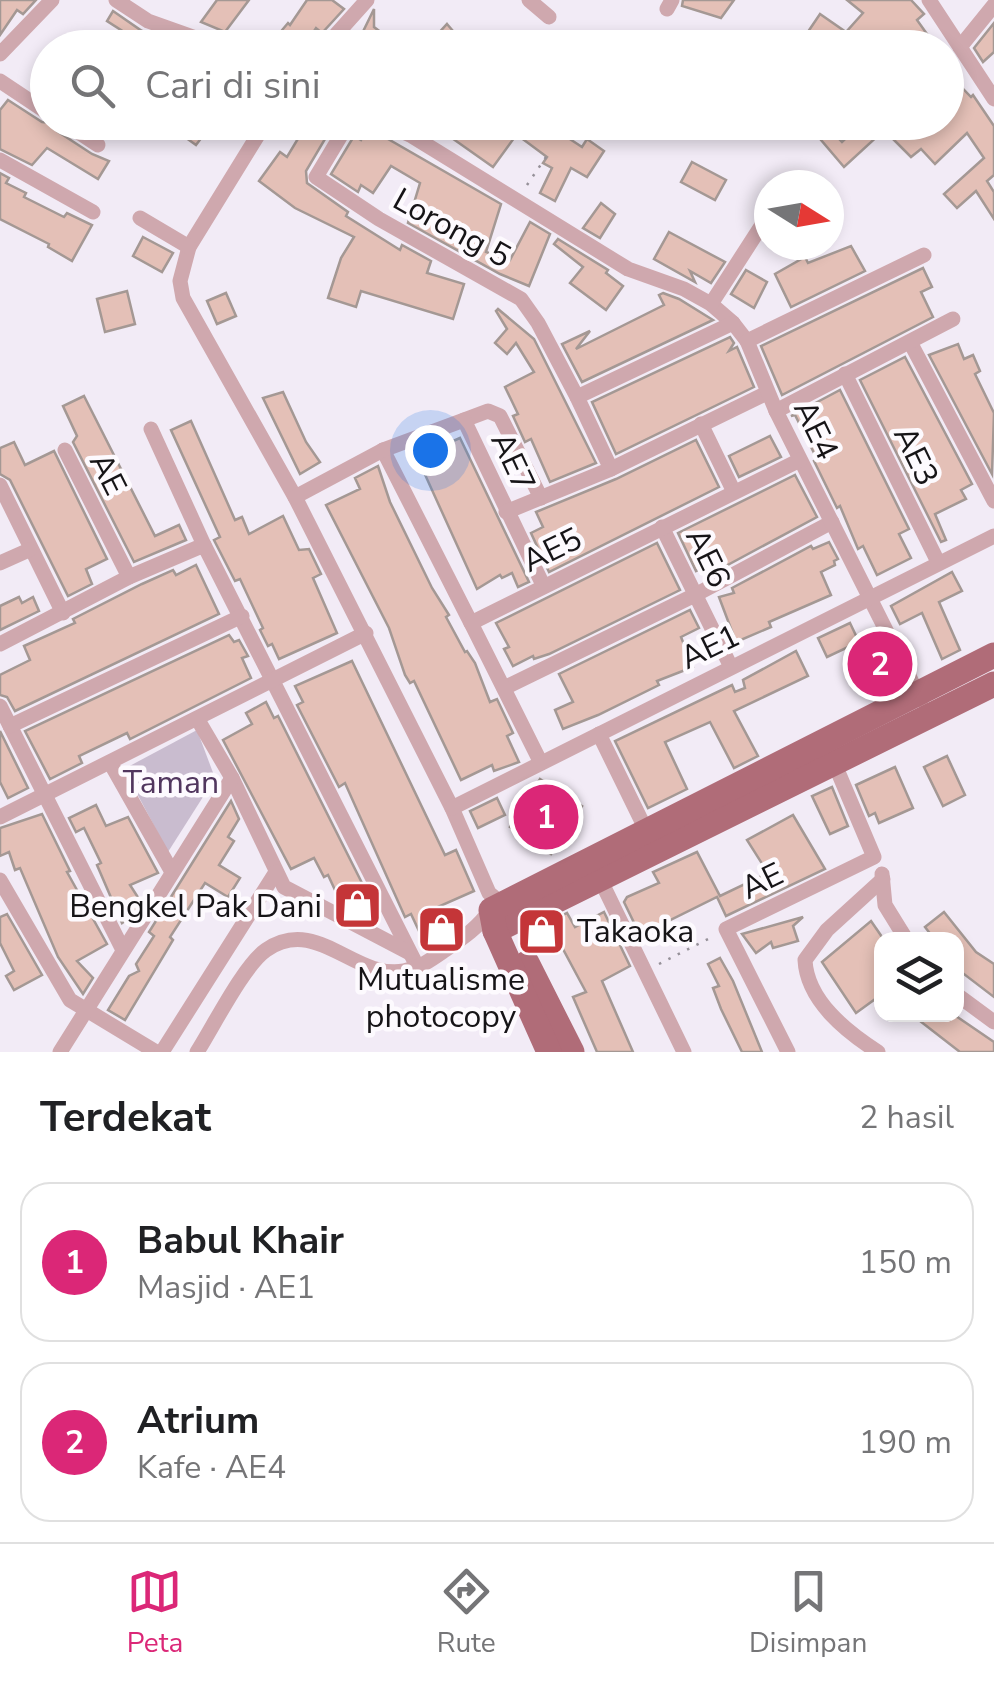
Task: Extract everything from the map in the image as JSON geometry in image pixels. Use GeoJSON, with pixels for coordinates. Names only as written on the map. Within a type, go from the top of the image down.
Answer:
{"type":"FeatureCollection","features":[{"type":"Feature","properties":{"kind":"main road"},"geometry":{"type":"LineString","coordinates":[[493,916],[601,881],[924,704],[994,655]]}},
{"type":"Feature","properties":{"kind":"main road"},"geometry":{"type":"LineString","coordinates":[[924,704],[994,684]]}},
{"type":"Feature","properties":{"kind":"main road"},"geometry":{"type":"LineString","coordinates":[[493,916],[646,830],[830,753]]}},
{"type":"Feature","properties":{"kind":"main road"},"geometry":{"type":"LineString","coordinates":[[493,916],[549,1052]]}},
{"type":"Feature","properties":{"kind":"main road"},"geometry":{"type":"LineString","coordinates":[[493,916],[572,1052]]}},
{"type":"Feature","properties":{"kind":"street"},"geometry":{"type":"LineString","coordinates":[[0,54],[52,0]]}},
{"type":"Feature","properties":{"kind":"street"},"geometry":{"type":"LineString","coordinates":[[116,0],[148,21],[173,30]]}},
{"type":"Feature","properties":{"kind":"street"},"geometry":{"type":"LineString","coordinates":[[340,30],[367,0]]}},
{"type":"Feature","properties":{"kind":"street"},"geometry":{"type":"LineString","coordinates":[[529,0],[549,17]]}},
{"type":"Feature","properties":{"kind":"street"},"geometry":{"type":"LineString","coordinates":[[929,0],[949,30]]}},
{"type":"Feature","properties":{"kind":"street"},"geometry":{"type":"LineString","coordinates":[[964,42],[994,5]]}},
{"type":"Feature","properties":{"kind":"street"},"geometry":{"type":"LineString","coordinates":[[964,53],[994,98]]}},
{"type":"Feature","properties":{"kind":"street"},"geometry":{"type":"LineString","coordinates":[[0,81],[30,100]]}},
{"type":"Feature","properties":{"kind":"street"},"geometry":{"type":"LineString","coordinates":[[90,140],[98,145]]}},
{"type":"Feature","properties":{"kind":"street"},"geometry":{"type":"LineString","coordinates":[[197,1052],[260,955],[284,940],[320,942],[385,971],[400,972],[418,968],[493,916],[452,808],[366,633],[295,496],[183,298],[180,281],[189,246],[255,140]]}},
{"type":"Feature","properties":{"kind":"street","name":"Lorong 5"},"geometry":{"type":"LineString","coordinates":[[338,140],[316,177],[378,220],[521,299],[538,322],[576,397]]}},
{"type":"Feature","properties":{"kind":"street","name":"AE4"},"geometry":{"type":"LineString","coordinates":[[418,140],[628,269],[684,289],[734,323],[747,341],[767,393],[924,704]]}},
{"type":"Feature","properties":{"kind":"street"},"geometry":{"type":"LineString","coordinates":[[0,160],[93,212]]}},
{"type":"Feature","properties":{"kind":"street"},"geometry":{"type":"LineString","coordinates":[[140,218],[189,246]]}},
{"type":"Feature","properties":{"kind":"street"},"geometry":{"type":"LineString","coordinates":[[710,304],[754,237]]}},
{"type":"Feature","properties":{"kind":"street"},"geometry":{"type":"LineString","coordinates":[[747,341],[924,255]]}},
{"type":"Feature","properties":{"kind":"street"},"geometry":{"type":"LineString","coordinates":[[776,410],[953,319]]}},
{"type":"Feature","properties":{"kind":"street"},"geometry":{"type":"LineString","coordinates":[[610,468],[576,397],[734,323]]}},
{"type":"Feature","properties":{"kind":"street"},"geometry":{"type":"LineString","coordinates":[[910,342],[994,502]]}},
{"type":"Feature","properties":{"kind":"street","name":"AE3"},"geometry":{"type":"LineString","coordinates":[[844,374],[938,562]]}},
{"type":"Feature","properties":{"kind":"street"},"geometry":{"type":"LineString","coordinates":[[506,512],[610,468],[767,393]]}},
{"type":"Feature","properties":{"kind":"street"},"geometry":{"type":"LineString","coordinates":[[464,420],[488,411],[500,416],[541,498]]}},
{"type":"Feature","properties":{"kind":"street","name":"AE7"},"geometry":{"type":"LineString","coordinates":[[295,496],[382,450],[464,420],[543,585]]}},
{"type":"Feature","properties":{"kind":"street"},"geometry":{"type":"LineString","coordinates":[[701,424],[734,492]]}},
{"type":"Feature","properties":{"kind":"street"},"geometry":{"type":"LineString","coordinates":[[151,428],[204,546],[418,968]]}},
{"type":"Feature","properties":{"kind":"street","name":"AE"},"geometry":{"type":"LineString","coordinates":[[65,450],[129,577]]}},
{"type":"Feature","properties":{"kind":"street"},"geometry":{"type":"LineString","coordinates":[[382,450],[541,763]]}},
{"type":"Feature","properties":{"kind":"street","name":"AE5"},"geometry":{"type":"LineString","coordinates":[[471,624],[800,460]]}},
{"type":"Feature","properties":{"kind":"street"},"geometry":{"type":"LineString","coordinates":[[0,485],[62,612]]}},
{"type":"Feature","properties":{"kind":"street"},"geometry":{"type":"LineString","coordinates":[[504,688],[696,596],[832,522]]}},
{"type":"Feature","properties":{"kind":"street","name":"AE6"},"geometry":{"type":"LineString","coordinates":[[662,526],[731,667]]}},
{"type":"Feature","properties":{"kind":"street","name":"AE1"},"geometry":{"type":"LineString","coordinates":[[452,808],[994,536]]}},
{"type":"Feature","properties":{"kind":"street"},"geometry":{"type":"LineString","coordinates":[[0,644],[129,577],[204,546]]}},
{"type":"Feature","properties":{"kind":"street"},"geometry":{"type":"LineString","coordinates":[[0,564],[29,550]]}},
{"type":"Feature","properties":{"kind":"street"},"geometry":{"type":"LineString","coordinates":[[10,726],[242,616]]}},
{"type":"Feature","properties":{"kind":"street"},"geometry":{"type":"LineString","coordinates":[[0,817],[366,633]]}},
{"type":"Feature","properties":{"kind":"street"},"geometry":{"type":"LineString","coordinates":[[0,706],[122,950]]}},
{"type":"Feature","properties":{"kind":"street"},"geometry":{"type":"LineString","coordinates":[[198,720],[232,778],[284,887],[408,952]]}},
{"type":"Feature","properties":{"kind":"street"},"geometry":{"type":"LineString","coordinates":[[599,734],[646,830]]}},
{"type":"Feature","properties":{"kind":"street"},"geometry":{"type":"LineString","coordinates":[[830,753],[883,878],[886,904],[902,932]]}},
{"type":"Feature","properties":{"kind":"street"},"geometry":{"type":"LineString","coordinates":[[111,764],[172,872]]}},
{"type":"Feature","properties":{"kind":"street"},"geometry":{"type":"LineString","coordinates":[[60,1052],[232,778]]}},
{"type":"Feature","properties":{"kind":"street","name":"AE"},"geometry":{"type":"LineString","coordinates":[[726,929],[874,857]]}},
{"type":"Feature","properties":{"kind":"street"},"geometry":{"type":"LineString","coordinates":[[0,880],[5,904],[70,1000],[159,1052],[276,872]]}},
{"type":"Feature","properties":{"kind":"street"},"geometry":{"type":"LineString","coordinates":[[878,1052],[834,1018],[818,994],[805,960],[827,930],[883,878]]}},
{"type":"Feature","properties":{"kind":"street"},"geometry":{"type":"LineString","coordinates":[[601,881],[684,1052]]}},
{"type":"Feature","properties":{"kind":"street"},"geometry":{"type":"LineString","coordinates":[[726,929],[788,1052]]}},
{"type":"Feature","properties":{"kind":"street"},"geometry":{"type":"LineString","coordinates":[[964,1000],[994,1022]]}},
{"type":"Feature","properties":{"kind":"path"},"geometry":{"type":"LineString","coordinates":[[517,201],[546,157]]}},
{"type":"Feature","properties":{"kind":"path","name":"AE"},"geometry":{"type":"LineString","coordinates":[[644,972],[726,929]]}},
{"type":"Feature","properties":{"kind":"green space","name":"Taman"},"geometry":{"type":"Polygon","coordinates":[[[197,730],[215,778],[168,852],[124,769],[197,730]]]}},
{"type":"Feature","properties":{"kind":"building"},"geometry":{"type":"Polygon","coordinates":[[[0,0],[36,0],[23,14],[17,10],[0,35],[0,0]]]}},
{"type":"Feature","properties":{"kind":"building"},"geometry":{"type":"Polygon","coordinates":[[[217,0],[249,0],[226,30],[201,22],[217,0]]]}},
{"type":"Feature","properties":{"kind":"building"},"geometry":{"type":"Polygon","coordinates":[[[307,0],[332,0],[344,9],[325,30],[282,30],[307,0]]]}},
{"type":"Feature","properties":{"kind":"building"},"geometry":{"type":"Polygon","coordinates":[[[683,0],[734,0],[721,18],[682,6],[683,0]]]}},
{"type":"Feature","properties":{"kind":"building"},"geometry":{"type":"Polygon","coordinates":[[[847,0],[911,0],[924,14],[917,20],[924,30],[848,30],[863,13],[847,0]]]}},
{"type":"Feature","properties":{"kind":"building"},"geometry":{"type":"Polygon","coordinates":[[[374,9],[374,27],[378,30],[364,30],[374,9]]]}},
{"type":"Feature","properties":{"kind":"building"},"geometry":{"type":"Polygon","coordinates":[[[113,11],[141,30],[121,30],[107,21],[113,11]]]}},
{"type":"Feature","properties":{"kind":"building"},"geometry":{"type":"Polygon","coordinates":[[[820,14],[843,30],[809,30],[820,14]]]}},
{"type":"Feature","properties":{"kind":"building"},"geometry":{"type":"Polygon","coordinates":[[[994,23],[994,52],[983,62],[974,48],[994,23]]]}},
{"type":"Feature","properties":{"kind":"building"},"geometry":{"type":"Polygon","coordinates":[[[964,90],[973,95],[994,126],[994,175],[987,181],[994,192],[994,219],[976,191],[957,208],[944,194],[984,158],[967,133],[964,136],[964,90]]]}},
{"type":"Feature","properties":{"kind":"building"},"geometry":{"type":"Polygon","coordinates":[[[8,100],[30,114],[30,140],[71,140],[109,161],[98,179],[47,148],[32,165],[0,149],[0,110],[8,100]]]}},
{"type":"Feature","properties":{"kind":"building"},"geometry":{"type":"Polygon","coordinates":[[[297,140],[324,140],[306,171],[307,183],[348,212],[346,216],[400,250],[402,245],[431,261],[427,273],[464,284],[453,319],[361,291],[356,307],[328,298],[341,258],[354,237],[295,208],[259,181],[280,152],[287,157],[297,140]]]}},
{"type":"Feature","properties":{"kind":"building"},"geometry":{"type":"Polygon","coordinates":[[[352,140],[390,140],[501,204],[486,252],[510,260],[530,222],[550,234],[529,286],[408,223],[420,183],[391,166],[373,193],[361,185],[358,192],[331,174],[352,140]]]}},
{"type":"Feature","properties":{"kind":"building"},"geometry":{"type":"Polygon","coordinates":[[[455,140],[513,140],[493,167],[455,140]]]}},
{"type":"Feature","properties":{"kind":"building"},"geometry":{"type":"Polygon","coordinates":[[[524,140],[571,140],[582,147],[588,140],[604,151],[587,177],[571,168],[555,201],[540,193],[552,168],[543,163],[547,157],[524,140]]]}},
{"type":"Feature","properties":{"kind":"building"},"geometry":{"type":"Polygon","coordinates":[[[821,140],[873,140],[844,167],[821,140]]]}},
{"type":"Feature","properties":{"kind":"building"},"geometry":{"type":"Polygon","coordinates":[[[894,140],[960,140],[935,164],[921,149],[911,157],[894,140]]]}},
{"type":"Feature","properties":{"kind":"building"},"geometry":{"type":"Polygon","coordinates":[[[692,162],[726,180],[715,200],[681,182],[692,162]]]}},
{"type":"Feature","properties":{"kind":"building"},"geometry":{"type":"Polygon","coordinates":[[[0,173],[9,178],[6,183],[26,193],[24,197],[64,217],[67,213],[92,225],[72,261],[48,247],[49,244],[0,219],[0,173]]]}},
{"type":"Feature","properties":{"kind":"building"},"geometry":{"type":"Polygon","coordinates":[[[601,203],[615,214],[600,238],[583,228],[601,203]]]}},
{"type":"Feature","properties":{"kind":"building"},"geometry":{"type":"Polygon","coordinates":[[[669,232],[725,262],[711,283],[690,271],[695,282],[654,259],[669,232]]]}},
{"type":"Feature","properties":{"kind":"building"},"geometry":{"type":"Polygon","coordinates":[[[143,237],[173,253],[162,272],[133,256],[143,237]]]}},
{"type":"Feature","properties":{"kind":"building"},"geometry":{"type":"Polygon","coordinates":[[[558,239],[608,270],[606,273],[623,286],[606,310],[570,283],[583,267],[554,244],[558,239]]]}},
{"type":"Feature","properties":{"kind":"building"},"geometry":{"type":"Polygon","coordinates":[[[851,246],[865,271],[791,307],[775,274],[800,260],[844,260],[844,249],[851,246]]]}},
{"type":"Feature","properties":{"kind":"building"},"geometry":{"type":"Polygon","coordinates":[[[923,268],[932,287],[921,292],[933,317],[782,395],[761,346],[923,268]]]}},
{"type":"Feature","properties":{"kind":"building"},"geometry":{"type":"Polygon","coordinates":[[[746,270],[767,282],[754,308],[731,294],[746,270]]]}},
{"type":"Feature","properties":{"kind":"building"},"geometry":{"type":"Polygon","coordinates":[[[127,291],[135,324],[105,332],[97,299],[127,291]]]}},
{"type":"Feature","properties":{"kind":"building"},"geometry":{"type":"Polygon","coordinates":[[[226,293],[236,316],[217,324],[207,301],[226,293]]]}},
{"type":"Feature","properties":{"kind":"building"},"geometry":{"type":"Polygon","coordinates":[[[663,293],[713,320],[582,382],[562,344],[590,331],[576,349],[664,305],[659,295],[663,293]]]}},
{"type":"Feature","properties":{"kind":"building"},"geometry":{"type":"Polygon","coordinates":[[[498,309],[534,339],[596,463],[550,482],[531,439],[525,442],[513,416],[518,414],[505,387],[534,372],[516,343],[507,354],[495,343],[507,329],[498,309]]]}},
{"type":"Feature","properties":{"kind":"building"},"geometry":{"type":"Polygon","coordinates":[[[730,337],[734,343],[729,351],[737,347],[754,387],[616,454],[592,402],[730,337]]]}},
{"type":"Feature","properties":{"kind":"building"},"geometry":{"type":"Polygon","coordinates":[[[958,344],[964,359],[973,355],[980,371],[975,374],[994,413],[992,474],[929,355],[958,344]]]}},
{"type":"Feature","properties":{"kind":"building"},"geometry":{"type":"Polygon","coordinates":[[[905,357],[972,484],[961,490],[966,499],[935,514],[946,540],[941,542],[860,380],[905,357]]]}},
{"type":"Feature","properties":{"kind":"building"},"geometry":{"type":"Polygon","coordinates":[[[840,390],[909,529],[899,534],[911,558],[877,575],[863,546],[858,549],[795,415],[791,416],[840,390]]]}},
{"type":"Feature","properties":{"kind":"building"},"geometry":{"type":"Polygon","coordinates":[[[283,392],[306,442],[320,462],[300,474],[263,398],[283,392]]]}},
{"type":"Feature","properties":{"kind":"building"},"geometry":{"type":"Polygon","coordinates":[[[84,396],[155,536],[179,525],[186,540],[134,562],[73,442],[77,436],[63,406],[84,396]]]}},
{"type":"Feature","properties":{"kind":"building"},"geometry":{"type":"Polygon","coordinates":[[[191,421],[235,520],[242,517],[249,534],[283,516],[299,550],[309,549],[321,574],[313,578],[337,633],[279,659],[272,644],[268,646],[240,579],[235,581],[214,540],[220,537],[171,430],[191,421]]]}},
{"type":"Feature","properties":{"kind":"building"},"geometry":{"type":"Polygon","coordinates":[[[770,436],[781,457],[739,477],[729,456],[770,436]]]}},
{"type":"Feature","properties":{"kind":"building"},"geometry":{"type":"Polygon","coordinates":[[[460,438],[529,582],[518,587],[512,573],[502,578],[500,575],[477,589],[417,457],[460,438]]]}},
{"type":"Feature","properties":{"kind":"building"},"geometry":{"type":"Polygon","coordinates":[[[696,440],[719,487],[549,572],[531,533],[543,527],[536,512],[696,440]]]}},
{"type":"Feature","properties":{"kind":"building"},"geometry":{"type":"Polygon","coordinates":[[[14,442],[25,465],[54,451],[107,559],[86,569],[92,584],[68,596],[10,480],[0,474],[0,448],[14,442]]]}},
{"type":"Feature","properties":{"kind":"building"},"geometry":{"type":"Polygon","coordinates":[[[378,466],[390,502],[449,615],[446,617],[475,663],[490,702],[497,699],[513,733],[507,736],[519,762],[494,771],[492,765],[461,780],[414,681],[410,683],[405,675],[389,628],[326,505],[360,489],[355,478],[378,466]]]}},
{"type":"Feature","properties":{"kind":"building"},"geometry":{"type":"Polygon","coordinates":[[[795,475],[817,517],[722,568],[719,560],[696,571],[678,533],[795,475]]]}},
{"type":"Feature","properties":{"kind":"building"},"geometry":{"type":"Polygon","coordinates":[[[829,542],[838,559],[821,572],[831,595],[769,622],[771,627],[736,642],[719,597],[734,593],[732,588],[811,546],[813,549],[829,542]]]}},
{"type":"Feature","properties":{"kind":"building"},"geometry":{"type":"Polygon","coordinates":[[[657,543],[680,590],[549,654],[534,659],[533,656],[513,666],[504,649],[509,647],[496,623],[657,543]]]}},
{"type":"Feature","properties":{"kind":"building"},"geometry":{"type":"Polygon","coordinates":[[[196,565],[219,614],[15,711],[7,697],[0,695],[0,675],[30,660],[24,646],[75,623],[73,619],[142,584],[196,565]]]}},
{"type":"Feature","properties":{"kind":"building"},"geometry":{"type":"Polygon","coordinates":[[[952,572],[962,591],[939,602],[960,650],[942,659],[922,613],[900,624],[891,606],[952,572]]]}},
{"type":"Feature","properties":{"kind":"building"},"geometry":{"type":"Polygon","coordinates":[[[19,597],[22,603],[33,597],[39,611],[0,630],[0,606],[19,597]]]}},
{"type":"Feature","properties":{"kind":"building"},"geometry":{"type":"Polygon","coordinates":[[[690,610],[699,628],[681,637],[693,667],[563,729],[555,710],[573,702],[559,674],[690,610]]]}},
{"type":"Feature","properties":{"kind":"building"},"geometry":{"type":"Polygon","coordinates":[[[850,623],[859,642],[827,657],[818,638],[850,623]]]}},
{"type":"Feature","properties":{"kind":"building"},"geometry":{"type":"Polygon","coordinates":[[[229,635],[234,642],[239,640],[248,656],[242,658],[251,678],[130,739],[127,733],[79,756],[82,763],[50,779],[25,731],[229,635]]]}},
{"type":"Feature","properties":{"kind":"building"},"geometry":{"type":"Polygon","coordinates":[[[879,641],[898,680],[876,690],[857,652],[879,641]]]}},
{"type":"Feature","properties":{"kind":"building"},"geometry":{"type":"Polygon","coordinates":[[[796,651],[808,676],[734,711],[758,756],[734,768],[710,722],[665,742],[687,789],[648,808],[615,741],[732,685],[735,692],[745,688],[743,680],[796,651]]]}},
{"type":"Feature","properties":{"kind":"building"},"geometry":{"type":"Polygon","coordinates":[[[352,661],[445,855],[456,850],[474,891],[433,909],[439,921],[419,931],[411,914],[405,917],[345,783],[339,787],[297,705],[303,702],[295,686],[352,661]]]}},
{"type":"Feature","properties":{"kind":"building"},"geometry":{"type":"Polygon","coordinates":[[[266,702],[274,718],[278,716],[372,903],[364,916],[342,905],[328,875],[324,877],[314,858],[291,869],[223,740],[252,724],[246,713],[266,702]]]}},
{"type":"Feature","properties":{"kind":"building"},"geometry":{"type":"Polygon","coordinates":[[[0,731],[28,788],[8,798],[0,782],[0,731]]]}},
{"type":"Feature","properties":{"kind":"building"},"geometry":{"type":"Polygon","coordinates":[[[947,756],[965,795],[943,806],[924,767],[947,756]]]}},
{"type":"Feature","properties":{"kind":"building"},"geometry":{"type":"Polygon","coordinates":[[[895,767],[913,808],[879,823],[875,813],[869,816],[856,785],[895,767]]]}},
{"type":"Feature","properties":{"kind":"building"},"geometry":{"type":"Polygon","coordinates":[[[540,779],[582,806],[551,854],[510,827],[540,779]]]}},
{"type":"Feature","properties":{"kind":"building"},"geometry":{"type":"Polygon","coordinates":[[[832,787],[848,826],[830,834],[812,796],[832,787]]]}},
{"type":"Feature","properties":{"kind":"building"},"geometry":{"type":"Polygon","coordinates":[[[497,798],[505,815],[478,828],[470,811],[497,798]]]}},
{"type":"Feature","properties":{"kind":"building"},"geometry":{"type":"Polygon","coordinates":[[[231,801],[239,819],[228,837],[234,841],[219,865],[240,878],[228,897],[205,883],[125,1020],[108,1010],[129,976],[139,971],[136,964],[154,936],[149,932],[231,801]]]}},
{"type":"Feature","properties":{"kind":"building"},"geometry":{"type":"Polygon","coordinates":[[[96,805],[106,826],[128,817],[158,873],[130,885],[141,902],[122,923],[84,828],[76,832],[69,818],[96,805]]]}},
{"type":"Feature","properties":{"kind":"building"},"geometry":{"type":"Polygon","coordinates":[[[42,814],[70,871],[67,872],[107,944],[77,961],[93,978],[83,994],[58,957],[20,868],[15,870],[9,852],[0,856],[0,828],[42,814]]]}},
{"type":"Feature","properties":{"kind":"building"},"geometry":{"type":"Polygon","coordinates":[[[793,815],[825,869],[726,916],[717,897],[640,935],[624,902],[659,883],[653,872],[697,852],[720,896],[768,873],[747,840],[793,815]]]}},
{"type":"Feature","properties":{"kind":"building"},"geometry":{"type":"Polygon","coordinates":[[[604,912],[630,966],[602,981],[633,1052],[597,1052],[573,997],[586,992],[557,938],[538,948],[532,931],[567,913],[575,927],[604,912]]]}},
{"type":"Feature","properties":{"kind":"building"},"geometry":{"type":"Polygon","coordinates":[[[944,912],[960,932],[929,932],[925,927],[944,912]]]}},
{"type":"Feature","properties":{"kind":"building"},"geometry":{"type":"Polygon","coordinates":[[[7,914],[42,975],[14,990],[6,976],[14,971],[0,943],[0,917],[7,914]]]}},
{"type":"Feature","properties":{"kind":"building"},"geometry":{"type":"Polygon","coordinates":[[[803,917],[793,926],[798,941],[773,948],[771,942],[756,953],[742,934],[803,917]]]}},
{"type":"Feature","properties":{"kind":"building"},"geometry":{"type":"Polygon","coordinates":[[[871,921],[879,932],[874,932],[874,1000],[856,1013],[822,962],[871,921]]]}},
{"type":"Feature","properties":{"kind":"building"},"geometry":{"type":"Polygon","coordinates":[[[964,937],[976,952],[994,964],[994,997],[964,974],[964,937]]]}},
{"type":"Feature","properties":{"kind":"building"},"geometry":{"type":"Polygon","coordinates":[[[720,958],[762,1052],[742,1052],[721,1009],[713,988],[719,986],[708,964],[720,958]]]}},
{"type":"Feature","properties":{"kind":"building"},"geometry":{"type":"Polygon","coordinates":[[[921,1022],[964,1022],[994,1042],[994,1052],[960,1052],[921,1022]]]}},
{"type":"Feature","properties":{"kind":"place","name":"Atrium"},"geometry":{"type":"Point","coordinates":[880,664]}},
{"type":"Feature","properties":{"kind":"place","name":"Babul Khair"},"geometry":{"type":"Point","coordinates":[546,817]}},
{"type":"Feature","properties":{"kind":"place","name":"Bengkel Pak Dani"},"geometry":{"type":"Point","coordinates":[357,906]}},
{"type":"Feature","properties":{"kind":"place","name":"Mutualisme photocopy"},"geometry":{"type":"Point","coordinates":[441,929]}},
{"type":"Feature","properties":{"kind":"place","name":"Takaoka"},"geometry":{"type":"Point","coordinates":[542,931]}}]}
